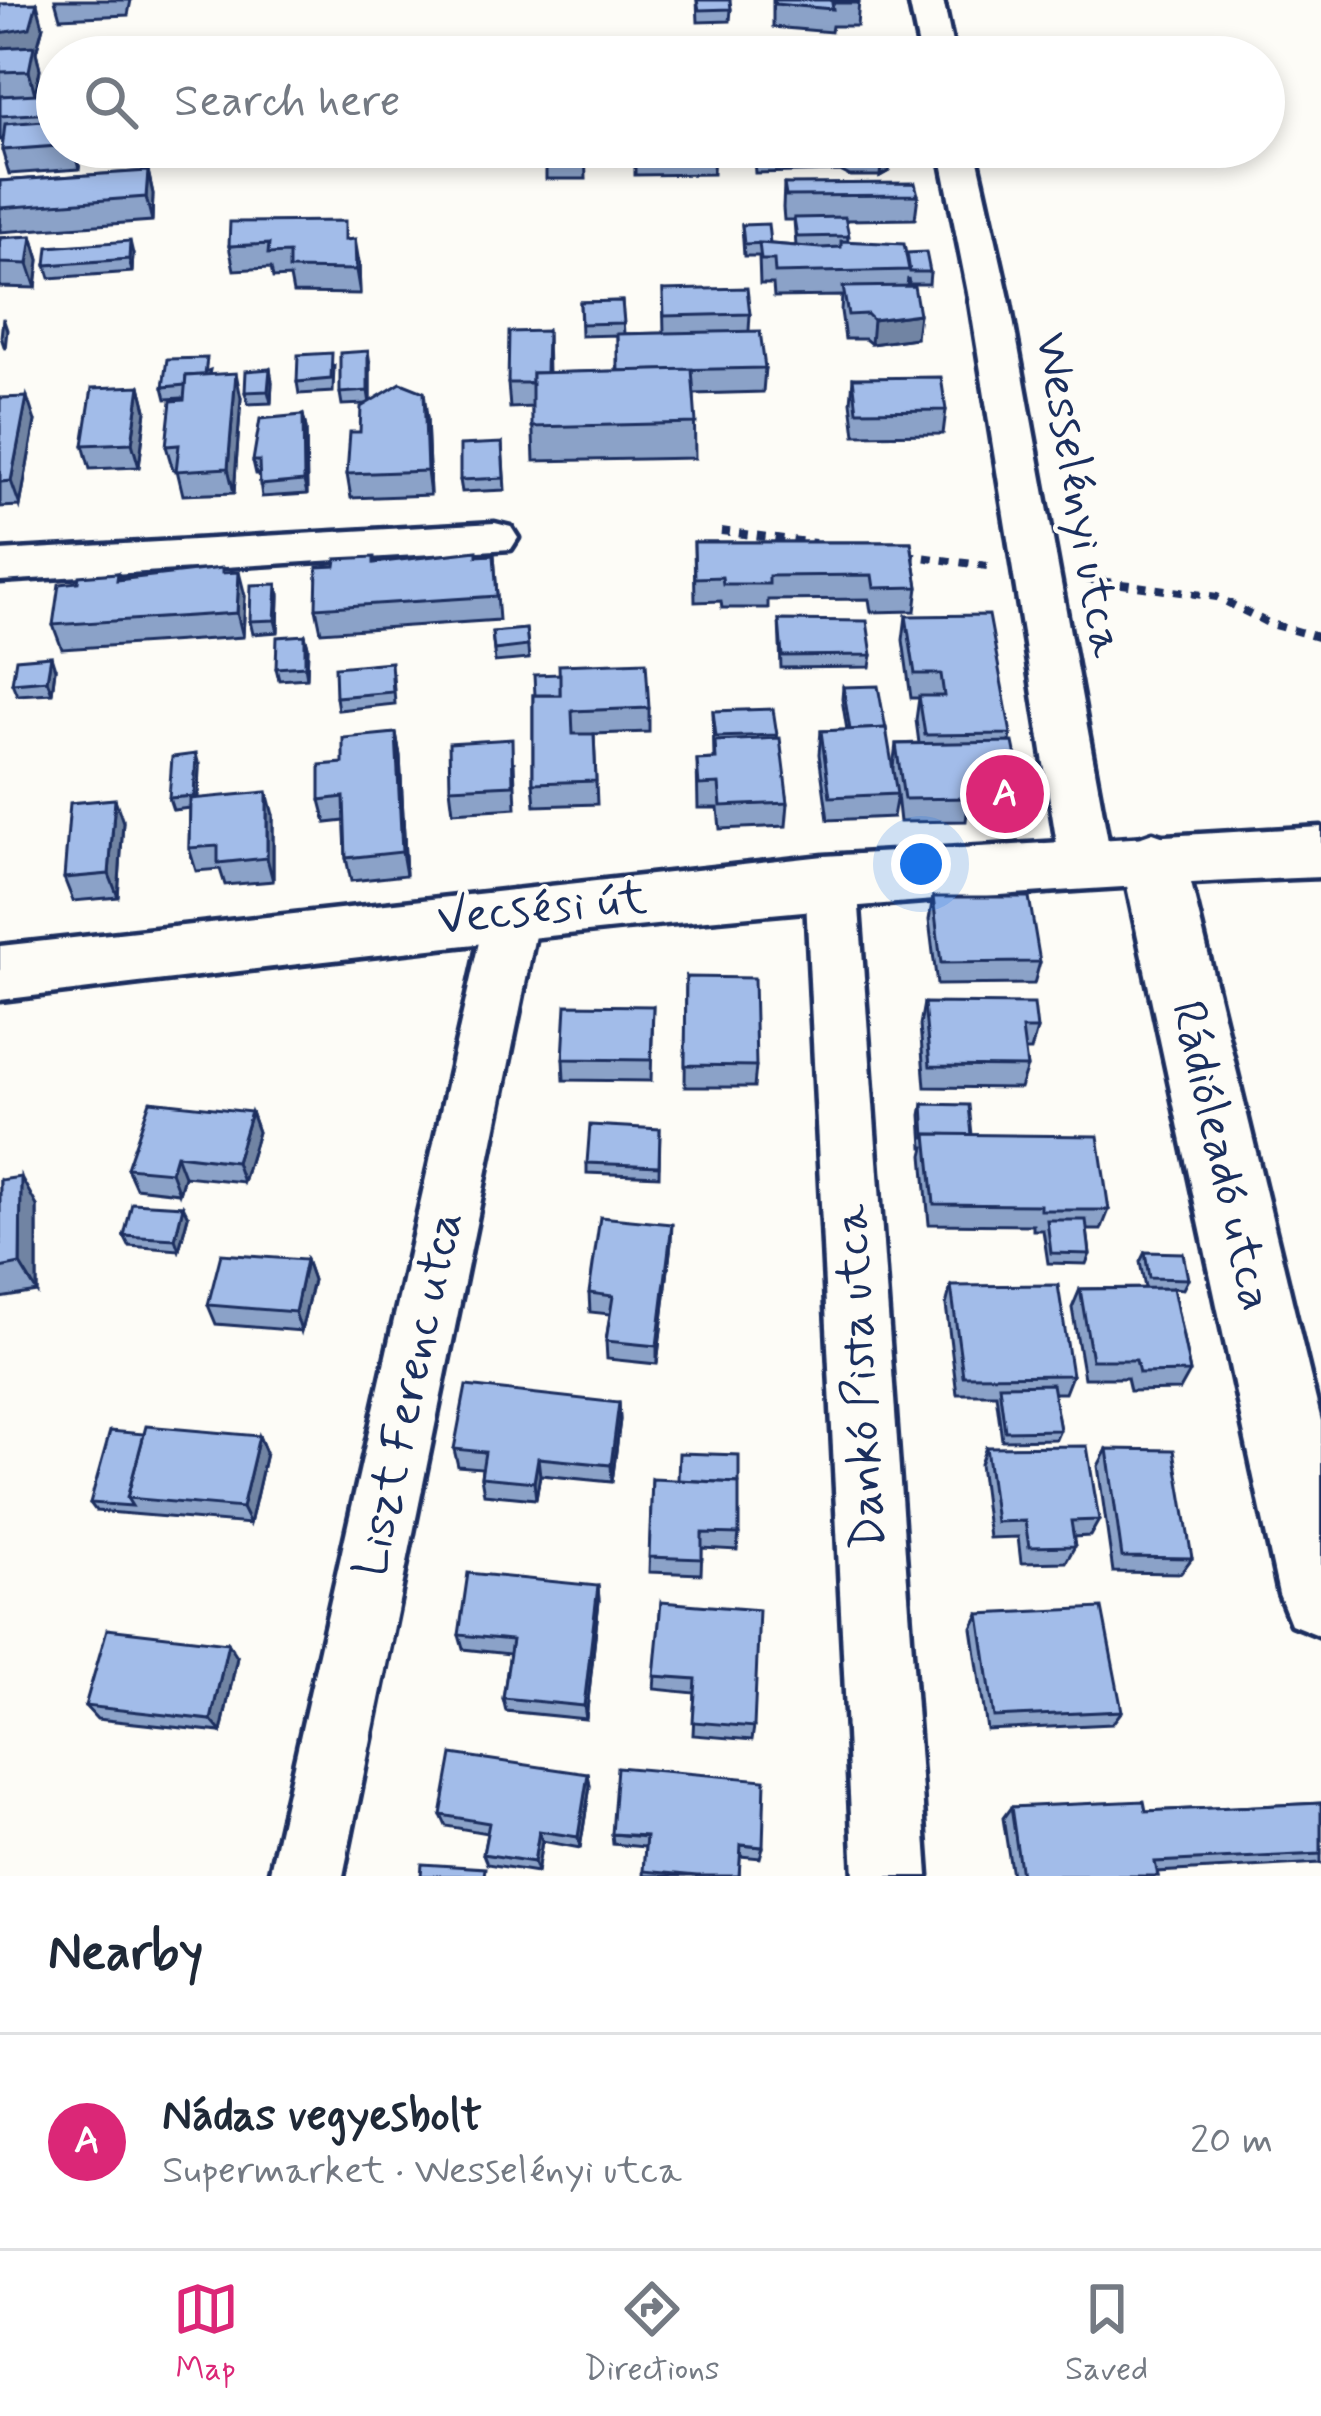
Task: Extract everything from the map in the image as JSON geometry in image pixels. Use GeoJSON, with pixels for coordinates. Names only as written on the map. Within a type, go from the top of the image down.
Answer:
{"type":"FeatureCollection","features":[{"type":"Feature","properties":{"kind":"main road","name":"Vecsési út"},"geometry":{"type":"LineString","coordinates":[[0,973],[513,911],[831,879],[1321,851]]}},
{"type":"Feature","properties":{"kind":"main road","name":"Rádióleadó utca"},"geometry":{"type":"LineString","coordinates":[[1119,860],[1321,1594]]}},
{"type":"Feature","properties":{"kind":"street"},"geometry":{"type":"LineString","coordinates":[[926,0],[934,36]]}},
{"type":"Feature","properties":{"kind":"street","name":"Wesselényi utca"},"geometry":{"type":"LineString","coordinates":[[961,168],[1119,860]]}},
{"type":"Feature","properties":{"kind":"street"},"geometry":{"type":"LineString","coordinates":[[0,566],[495,538]]}},
{"type":"Feature","properties":{"kind":"street","name":"Dankó Pista utca"},"geometry":{"type":"LineString","coordinates":[[831,879],[891,1876]]}},
{"type":"Feature","properties":{"kind":"street","name":"Liszt Ferenc utca"},"geometry":{"type":"LineString","coordinates":[[306,1876],[513,911]]}},
{"type":"Feature","properties":{"kind":"building"},"geometry":{"type":"Polygon","coordinates":[[[697,0],[730,0],[731,9],[699,10],[697,0]]]}},
{"type":"Feature","properties":{"kind":"building"},"geometry":{"type":"Polygon","coordinates":[[[774,0],[859,3],[832,3],[833,9],[775,4],[774,0]]]}},
{"type":"Feature","properties":{"kind":"building"},"geometry":{"type":"Polygon","coordinates":[[[37,3],[30,28],[0,33],[0,4],[37,3]]]}},
{"type":"Feature","properties":{"kind":"building"},"geometry":{"type":"Polygon","coordinates":[[[34,46],[29,71],[0,72],[0,48],[34,46]]]}},
{"type":"Feature","properties":{"kind":"building"},"geometry":{"type":"Polygon","coordinates":[[[36,94],[36,114],[0,116],[0,96],[36,94]]]}},
{"type":"Feature","properties":{"kind":"building"},"geometry":{"type":"Polygon","coordinates":[[[36,122],[36,148],[2,150],[5,124],[36,122]]]}},
{"type":"Feature","properties":{"kind":"building"},"geometry":{"type":"Polygon","coordinates":[[[148,171],[146,197],[0,208],[0,181],[148,171]]]}},
{"type":"Feature","properties":{"kind":"building"},"geometry":{"type":"Polygon","coordinates":[[[915,183],[918,195],[786,196],[784,184],[915,183]]]}},
{"type":"Feature","properties":{"kind":"building"},"geometry":{"type":"Polygon","coordinates":[[[845,217],[849,236],[797,237],[794,218],[845,217]]]}},
{"type":"Feature","properties":{"kind":"building"},"geometry":{"type":"Polygon","coordinates":[[[345,221],[345,240],[355,239],[356,270],[289,269],[289,253],[268,254],[269,244],[229,246],[230,222],[345,221]]]}},
{"type":"Feature","properties":{"kind":"building"},"geometry":{"type":"Polygon","coordinates":[[[768,224],[770,243],[744,244],[742,225],[768,224]]]}},
{"type":"Feature","properties":{"kind":"building"},"geometry":{"type":"Polygon","coordinates":[[[32,236],[28,264],[0,263],[0,238],[32,236]]]}},
{"type":"Feature","properties":{"kind":"building"},"geometry":{"type":"Polygon","coordinates":[[[130,241],[129,259],[46,265],[48,247],[130,241]]]}},
{"type":"Feature","properties":{"kind":"building"},"geometry":{"type":"Polygon","coordinates":[[[841,241],[904,244],[909,270],[775,273],[774,260],[761,260],[759,243],[821,248],[841,247],[841,241]]]}},
{"type":"Feature","properties":{"kind":"building"},"geometry":{"type":"Polygon","coordinates":[[[926,252],[930,272],[910,272],[907,253],[926,252]]]}},
{"type":"Feature","properties":{"kind":"building"},"geometry":{"type":"Polygon","coordinates":[[[914,286],[919,314],[873,320],[867,314],[848,315],[843,287],[914,286]]]}},
{"type":"Feature","properties":{"kind":"building"},"geometry":{"type":"Polygon","coordinates":[[[747,288],[750,314],[664,316],[663,290],[747,288]]]}},
{"type":"Feature","properties":{"kind":"building"},"geometry":{"type":"Polygon","coordinates":[[[622,301],[624,323],[581,324],[580,302],[622,301]]]}},
{"type":"Feature","properties":{"kind":"building"},"geometry":{"type":"Polygon","coordinates":[[[547,331],[546,373],[532,373],[532,383],[508,383],[509,332],[547,331]]]}},
{"type":"Feature","properties":{"kind":"building"},"geometry":{"type":"Polygon","coordinates":[[[760,331],[765,368],[618,371],[617,334],[760,331]]]}},
{"type":"Feature","properties":{"kind":"building"},"geometry":{"type":"Polygon","coordinates":[[[368,351],[368,391],[340,393],[340,353],[368,351]]]}},
{"type":"Feature","properties":{"kind":"building"},"geometry":{"type":"Polygon","coordinates":[[[332,353],[331,379],[297,382],[298,355],[332,353]]]}},
{"type":"Feature","properties":{"kind":"building"},"geometry":{"type":"Polygon","coordinates":[[[207,358],[205,375],[186,376],[185,385],[163,387],[167,359],[207,358]]]}},
{"type":"Feature","properties":{"kind":"building"},"geometry":{"type":"Polygon","coordinates":[[[270,369],[268,391],[245,392],[246,371],[270,369]]]}},
{"type":"Feature","properties":{"kind":"building"},"geometry":{"type":"Polygon","coordinates":[[[692,369],[696,423],[532,427],[532,373],[692,369]]]}},
{"type":"Feature","properties":{"kind":"building"},"geometry":{"type":"Polygon","coordinates":[[[236,373],[228,468],[176,471],[179,445],[166,446],[171,401],[184,400],[186,376],[236,373]]]}},
{"type":"Feature","properties":{"kind":"building"},"geometry":{"type":"Polygon","coordinates":[[[941,377],[946,410],[857,411],[853,378],[941,377]]]}},
{"type":"Feature","properties":{"kind":"building"},"geometry":{"type":"Polygon","coordinates":[[[401,383],[424,392],[427,471],[347,474],[350,432],[360,432],[361,407],[401,383]]]}},
{"type":"Feature","properties":{"kind":"building"},"geometry":{"type":"Polygon","coordinates":[[[140,386],[132,443],[83,445],[92,388],[140,386]]]}},
{"type":"Feature","properties":{"kind":"building"},"geometry":{"type":"Polygon","coordinates":[[[27,397],[11,481],[0,482],[0,398],[27,397]]]}},
{"type":"Feature","properties":{"kind":"building"},"geometry":{"type":"Polygon","coordinates":[[[303,415],[304,481],[260,485],[259,461],[253,461],[260,419],[303,415]]]}},
{"type":"Feature","properties":{"kind":"building"},"geometry":{"type":"Polygon","coordinates":[[[502,443],[504,478],[460,480],[460,445],[502,443]]]}},
{"type":"Feature","properties":{"kind":"building"},"geometry":{"type":"Polygon","coordinates":[[[694,542],[911,542],[918,587],[874,588],[872,575],[769,576],[769,584],[723,584],[722,577],[695,578],[694,542]]]}},
{"type":"Feature","properties":{"kind":"building"},"geometry":{"type":"Polygon","coordinates":[[[477,551],[477,556],[494,555],[497,596],[316,608],[317,567],[335,566],[336,559],[374,557],[374,563],[477,551]]]}},
{"type":"Feature","properties":{"kind":"building"},"geometry":{"type":"Polygon","coordinates":[[[222,568],[222,573],[239,572],[237,613],[53,625],[59,584],[78,582],[79,576],[118,573],[117,580],[222,568]]]}},
{"type":"Feature","properties":{"kind":"building"},"geometry":{"type":"Polygon","coordinates":[[[277,584],[275,620],[250,621],[251,585],[277,584]]]}},
{"type":"Feature","properties":{"kind":"building"},"geometry":{"type":"Polygon","coordinates":[[[989,615],[1011,734],[925,735],[919,696],[944,696],[941,674],[915,674],[906,616],[989,615]]]}},
{"type":"Feature","properties":{"kind":"building"},"geometry":{"type":"Polygon","coordinates":[[[779,620],[867,621],[872,655],[782,656],[779,620]]]}},
{"type":"Feature","properties":{"kind":"building"},"geometry":{"type":"Polygon","coordinates":[[[526,629],[528,646],[494,650],[492,632],[526,629]]]}},
{"type":"Feature","properties":{"kind":"building"},"geometry":{"type":"Polygon","coordinates":[[[305,635],[305,666],[276,668],[277,637],[305,635]]]}},
{"type":"Feature","properties":{"kind":"building"},"geometry":{"type":"Polygon","coordinates":[[[51,656],[47,680],[12,683],[16,659],[51,656]]]}},
{"type":"Feature","properties":{"kind":"building"},"geometry":{"type":"Polygon","coordinates":[[[391,662],[393,692],[336,697],[335,667],[391,662]]]}},
{"type":"Feature","properties":{"kind":"building"},"geometry":{"type":"Polygon","coordinates":[[[646,662],[649,708],[572,711],[573,734],[594,734],[596,781],[533,783],[533,695],[560,695],[559,665],[646,662]]]}},
{"type":"Feature","properties":{"kind":"building"},"geometry":{"type":"Polygon","coordinates":[[[560,674],[560,695],[535,695],[534,675],[560,674]]]}},
{"type":"Feature","properties":{"kind":"building"},"geometry":{"type":"Polygon","coordinates":[[[878,686],[886,728],[850,730],[843,687],[878,686]]]}},
{"type":"Feature","properties":{"kind":"building"},"geometry":{"type":"Polygon","coordinates":[[[773,709],[777,735],[716,737],[713,711],[773,709]]]}},
{"type":"Feature","properties":{"kind":"building"},"geometry":{"type":"Polygon","coordinates":[[[886,728],[897,794],[830,797],[821,731],[886,728]]]}},
{"type":"Feature","properties":{"kind":"building"},"geometry":{"type":"Polygon","coordinates":[[[396,733],[402,852],[346,858],[344,797],[320,800],[320,765],[343,763],[343,738],[396,733]]]}},
{"type":"Feature","properties":{"kind":"building"},"geometry":{"type":"Polygon","coordinates":[[[780,738],[788,803],[721,806],[719,784],[699,785],[697,760],[716,759],[715,741],[780,738]]]}},
{"type":"Feature","properties":{"kind":"building"},"geometry":{"type":"Polygon","coordinates":[[[512,739],[513,785],[450,788],[449,743],[512,739]]]}},
{"type":"Feature","properties":{"kind":"building"},"geometry":{"type":"Polygon","coordinates":[[[1013,742],[1021,782],[968,783],[970,798],[904,799],[896,744],[1013,742]]]}},
{"type":"Feature","properties":{"kind":"building"},"geometry":{"type":"Polygon","coordinates":[[[196,754],[194,796],[169,798],[172,757],[196,754]]]}},
{"type":"Feature","properties":{"kind":"building"},"geometry":{"type":"Polygon","coordinates":[[[267,792],[267,858],[218,863],[218,846],[189,848],[190,799],[267,792]]]}},
{"type":"Feature","properties":{"kind":"building"},"geometry":{"type":"Polygon","coordinates":[[[115,799],[109,874],[64,878],[70,803],[115,799]]]}},
{"type":"Feature","properties":{"kind":"building"},"geometry":{"type":"Polygon","coordinates":[[[933,897],[1029,897],[1040,962],[941,963],[933,897]]]}},
{"type":"Feature","properties":{"kind":"building"},"geometry":{"type":"Polygon","coordinates":[[[686,977],[754,978],[756,1066],[685,1065],[686,977]]]}},
{"type":"Feature","properties":{"kind":"building"},"geometry":{"type":"Polygon","coordinates":[[[924,1003],[1034,1004],[1037,1029],[1022,1029],[1027,1067],[930,1066],[924,1003]]]}},
{"type":"Feature","properties":{"kind":"building"},"geometry":{"type":"Polygon","coordinates":[[[566,1005],[653,1006],[651,1060],[563,1059],[566,1005]]]}},
{"type":"Feature","properties":{"kind":"building"},"geometry":{"type":"Polygon","coordinates":[[[150,1101],[251,1112],[236,1162],[176,1155],[171,1172],[127,1168],[150,1101]]]}},
{"type":"Feature","properties":{"kind":"building"},"geometry":{"type":"Polygon","coordinates":[[[923,1104],[969,1105],[972,1135],[925,1137],[923,1104]]]}},
{"type":"Feature","properties":{"kind":"building"},"geometry":{"type":"Polygon","coordinates":[[[590,1125],[660,1129],[659,1166],[587,1163],[590,1125]]]}},
{"type":"Feature","properties":{"kind":"building"},"geometry":{"type":"Polygon","coordinates":[[[927,1134],[1098,1136],[1109,1210],[934,1204],[927,1134]]]}},
{"type":"Feature","properties":{"kind":"building"},"geometry":{"type":"Polygon","coordinates":[[[21,1177],[20,1264],[0,1268],[0,1180],[21,1177]]]}},
{"type":"Feature","properties":{"kind":"building"},"geometry":{"type":"Polygon","coordinates":[[[132,1203],[183,1206],[175,1239],[124,1236],[132,1203]]]}},
{"type":"Feature","properties":{"kind":"building"},"geometry":{"type":"Polygon","coordinates":[[[600,1217],[672,1224],[657,1346],[606,1341],[613,1296],[589,1293],[600,1217]]]}},
{"type":"Feature","properties":{"kind":"building"},"geometry":{"type":"Polygon","coordinates":[[[1047,1220],[1086,1220],[1090,1254],[1051,1253],[1047,1220]]]}},
{"type":"Feature","properties":{"kind":"building"},"geometry":{"type":"Polygon","coordinates":[[[1145,1252],[1183,1253],[1188,1279],[1149,1278],[1145,1252]]]}},
{"type":"Feature","properties":{"kind":"building"},"geometry":{"type":"Polygon","coordinates":[[[221,1254],[306,1260],[295,1312],[208,1305],[221,1254]]]}},
{"type":"Feature","properties":{"kind":"building"},"geometry":{"type":"Polygon","coordinates":[[[1058,1285],[1072,1375],[963,1376],[951,1286],[1058,1285]]]}},
{"type":"Feature","properties":{"kind":"building"},"geometry":{"type":"Polygon","coordinates":[[[1173,1288],[1190,1372],[1139,1373],[1136,1360],[1092,1360],[1080,1289],[1173,1288]]]}},
{"type":"Feature","properties":{"kind":"building"},"geometry":{"type":"Polygon","coordinates":[[[1052,1384],[1060,1430],[1005,1431],[999,1385],[1052,1384]]]}},
{"type":"Feature","properties":{"kind":"building"},"geometry":{"type":"Polygon","coordinates":[[[466,1386],[619,1403],[611,1465],[538,1458],[534,1482],[481,1477],[485,1452],[454,1449],[466,1386]]]}},
{"type":"Feature","properties":{"kind":"building"},"geometry":{"type":"Polygon","coordinates":[[[146,1426],[259,1436],[242,1508],[127,1498],[146,1426]]]}},
{"type":"Feature","properties":{"kind":"building"},"geometry":{"type":"Polygon","coordinates":[[[110,1431],[144,1434],[127,1498],[132,1506],[90,1503],[110,1431]]]}},
{"type":"Feature","properties":{"kind":"building"},"geometry":{"type":"Polygon","coordinates":[[[1087,1446],[1099,1520],[1071,1521],[1075,1546],[1029,1547],[1025,1521],[996,1522],[986,1447],[1087,1446]]]}},
{"type":"Feature","properties":{"kind":"building"},"geometry":{"type":"Polygon","coordinates":[[[1107,1449],[1174,1450],[1192,1558],[1122,1557],[1107,1449]]]}},
{"type":"Feature","properties":{"kind":"building"},"geometry":{"type":"Polygon","coordinates":[[[679,1453],[739,1455],[739,1483],[678,1480],[679,1453]]]}},
{"type":"Feature","properties":{"kind":"building"},"geometry":{"type":"Polygon","coordinates":[[[652,1479],[739,1483],[739,1534],[702,1533],[702,1559],[649,1557],[652,1479]]]}},
{"type":"Feature","properties":{"kind":"building"},"geometry":{"type":"Polygon","coordinates":[[[468,1573],[598,1586],[584,1706],[503,1698],[512,1640],[459,1635],[468,1573]]]}},
{"type":"Feature","properties":{"kind":"building"},"geometry":{"type":"Polygon","coordinates":[[[661,1602],[759,1610],[754,1727],[693,1722],[696,1679],[654,1676],[661,1602]]]}},
{"type":"Feature","properties":{"kind":"building"},"geometry":{"type":"Polygon","coordinates":[[[1102,1608],[1122,1711],[994,1717],[979,1614],[1102,1608]]]}},
{"type":"Feature","properties":{"kind":"building"},"geometry":{"type":"Polygon","coordinates":[[[107,1629],[228,1643],[211,1720],[85,1706],[107,1629]]]}},
{"type":"Feature","properties":{"kind":"building"},"geometry":{"type":"Polygon","coordinates":[[[452,1754],[588,1774],[578,1837],[539,1831],[534,1862],[483,1854],[489,1823],[441,1815],[452,1754]]]}},
{"type":"Feature","properties":{"kind":"building"},"geometry":{"type":"Polygon","coordinates":[[[617,1767],[765,1780],[763,1847],[741,1845],[739,1876],[643,1871],[646,1836],[612,1834],[617,1767]]]}},
{"type":"Feature","properties":{"kind":"building"},"geometry":{"type":"Polygon","coordinates":[[[1144,1801],[1146,1811],[1321,1803],[1321,1854],[1155,1862],[1158,1876],[1021,1876],[1011,1807],[1144,1801]]]}},
{"type":"Feature","properties":{"kind":"building"},"geometry":{"type":"Polygon","coordinates":[[[422,1864],[485,1868],[484,1876],[421,1876],[422,1864]]]}},
{"type":"Feature","properties":{"kind":"place","name":"Nádas vegyesbolt"},"geometry":{"type":"Point","coordinates":[1005,794]}}]}
